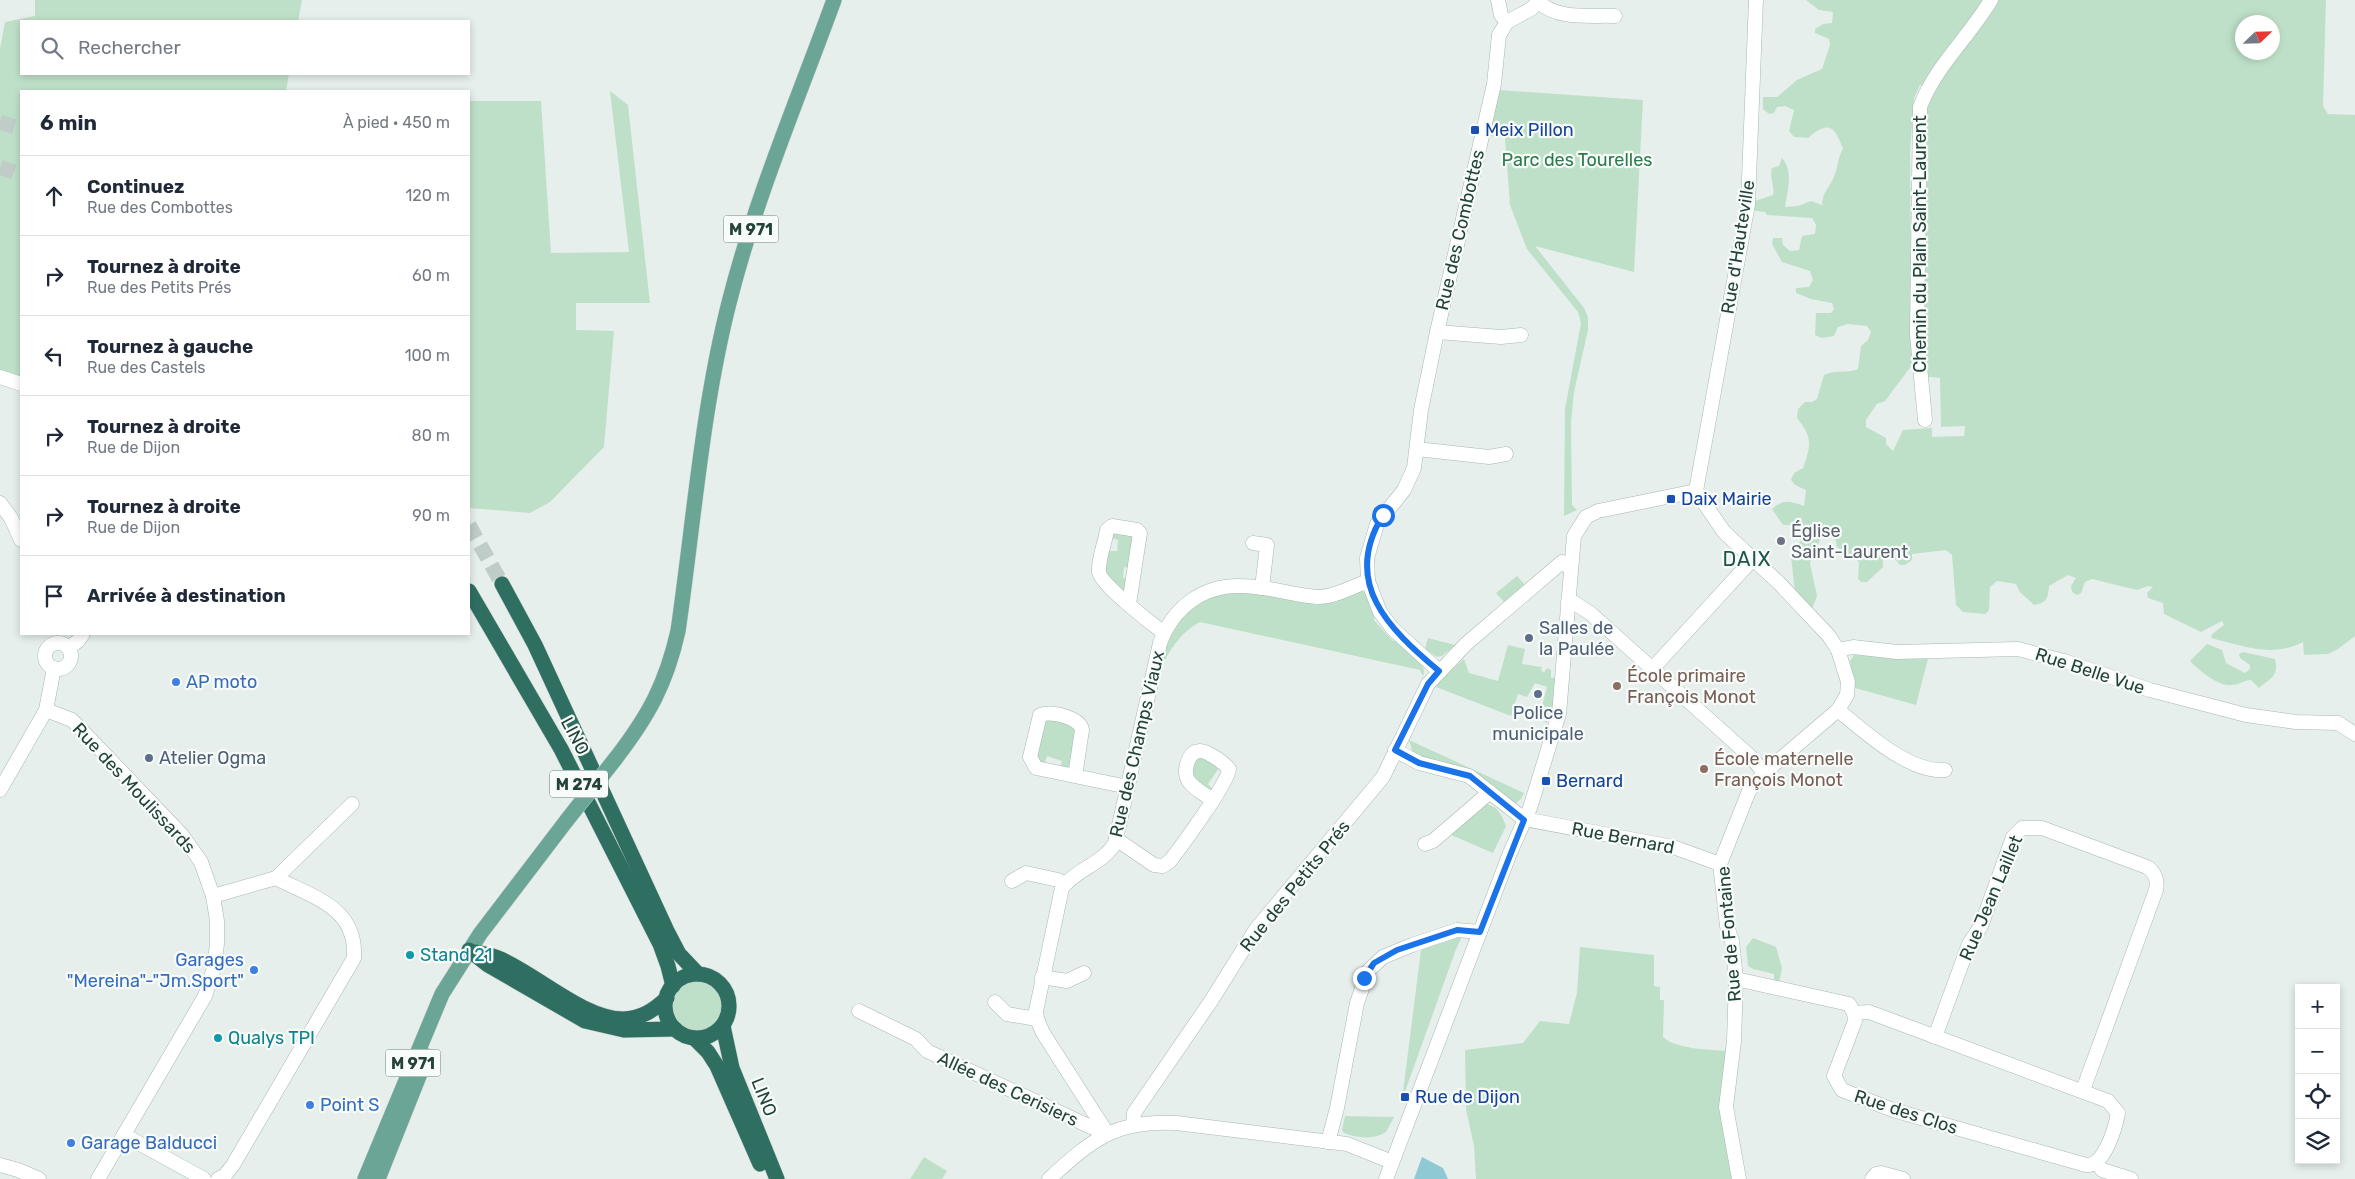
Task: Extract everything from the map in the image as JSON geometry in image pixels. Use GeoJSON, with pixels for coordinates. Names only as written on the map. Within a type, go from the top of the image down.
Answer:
{"type":"FeatureCollection","features":[{"type":"Feature","properties":{"kind":"highway","name":"LINO"},"geometry":{"type":"LineString","coordinates":[[502,584],[535,645],[679,954],[698,974],[714,979],[725,990],[730,1006],[728,1017],[723,1026],[732,1068],[777,1179]]}},
{"type":"Feature","properties":{"kind":"highway","name":"LINO"},"geometry":{"type":"LineString","coordinates":[[470,593],[561,749],[660,944],[668,966],[670,992],[666,1012],[675,1029],[684,1036],[694,1038],[714,1061],[766,1179]]}},
{"type":"Feature","properties":{"kind":"highway"},"geometry":{"type":"LineString","coordinates":[[469,950],[498,958],[583,1007],[607,1017],[621,1019],[638,1017],[648,1013],[682,978],[698,974]]}},
{"type":"Feature","properties":{"kind":"highway"},"geometry":{"type":"LineString","coordinates":[[469,950],[488,965],[590,1023],[624,1030],[675,1029]]}},
{"type":"Feature","properties":{"kind":"highway"},"geometry":{"type":"LineString","coordinates":[[694,1038],[710,1036],[723,1026]]}},
{"type":"Feature","properties":{"kind":"main road","name":"M 971"},"geometry":{"type":"LineString","coordinates":[[365,1179],[442,994],[469,950],[517,883],[616,758],[650,710],[664,680],[678,631],[711,392],[730,301],[762,198],[834,0]]}},
{"type":"Feature","properties":{"kind":"main road","name":"M 971"},"geometry":{"type":"LineString","coordinates":[[378,1179],[464,969],[469,950]]}},
{"type":"Feature","properties":{"kind":"street"},"geometry":{"type":"LineString","coordinates":[[1498,0],[1502,15],[1507,22],[1531,9],[1540,1],[1546,9],[1564,14],[1615,16]]}},
{"type":"Feature","properties":{"kind":"street","name":"Rue d'Hauteville"},"geometry":{"type":"LineString","coordinates":[[1696,491],[1748,204],[1756,0]]}},
{"type":"Feature","properties":{"kind":"street","name":"Chemin du Plain Saint-Laurent"},"geometry":{"type":"LineString","coordinates":[[1925,420],[1916,334],[1920,107],[1928,86],[1976,25],[1991,0]]}},
{"type":"Feature","properties":{"kind":"street","name":"Rue des Combottes"},"geometry":{"type":"LineString","coordinates":[[1439,671],[1393,629],[1380,612],[1368,581],[1367,558],[1373,535],[1383,515],[1408,482],[1414,468],[1421,410],[1437,332],[1494,84],[1498,40],[1507,22]]}},
{"type":"Feature","properties":{"kind":"street","name":"Rue des Combottes"},"geometry":{"type":"LineString","coordinates":[[1437,332],[1501,337],[1521,335]]}},
{"type":"Feature","properties":{"kind":"street"},"geometry":{"type":"LineString","coordinates":[[0,377],[20,384]]}},
{"type":"Feature","properties":{"kind":"street"},"geometry":{"type":"LineString","coordinates":[[1417,449],[1489,457],[1506,454]]}},
{"type":"Feature","properties":{"kind":"street"},"geometry":{"type":"LineString","coordinates":[[1386,1179],[1480,932],[1530,808],[1558,714],[1574,536],[1581,522],[1589,515],[1696,491]]}},
{"type":"Feature","properties":{"kind":"street","name":"Rue de Fontaine"},"geometry":{"type":"LineString","coordinates":[[1696,491],[1724,532],[1779,583],[1829,636],[1838,650],[1845,668],[1848,689],[1838,710],[1764,773],[1749,791],[1720,864],[1736,979],[1734,1041],[1726,1107],[1739,1179]]}},
{"type":"Feature","properties":{"kind":"street"},"geometry":{"type":"LineString","coordinates":[[0,503],[11,518],[20,538]]}},
{"type":"Feature","properties":{"kind":"street","name":"Rue des Champs Viaux"},"geometry":{"type":"LineString","coordinates":[[1129,604],[1140,533],[1137,530],[1112,526],[1107,530],[1100,575],[1129,604],[1164,633]]}},
{"type":"Feature","properties":{"kind":"street"},"geometry":{"type":"LineString","coordinates":[[1253,542],[1267,545],[1262,588]]}},
{"type":"Feature","properties":{"kind":"street"},"geometry":{"type":"LineString","coordinates":[[1653,668],[1752,560]]}},
{"type":"Feature","properties":{"kind":"street","name":"Rue des Petits Prés"},"geometry":{"type":"LineString","coordinates":[[1133,1125],[1134,1113],[1210,1002],[1256,930],[1380,782],[1428,684],[1466,644],[1562,562],[1570,568]]}},
{"type":"Feature","properties":{"kind":"street","name":"Rue des Champs Viaux"},"geometry":{"type":"LineString","coordinates":[[1065,884],[1106,854],[1116,839],[1164,633],[1168,624],[1181,608],[1202,594],[1230,586],[1330,596],[1368,581]]}},
{"type":"Feature","properties":{"kind":"street"},"geometry":{"type":"LineString","coordinates":[[1568,602],[1573,602],[1590,613],[1752,758],[1764,773]]}},
{"type":"Feature","properties":{"kind":"street"},"geometry":{"type":"LineString","coordinates":[[68,648],[78,641],[82,635]]}},
{"type":"Feature","properties":{"kind":"street"},"geometry":{"type":"LineString","coordinates":[[47,640],[62,643],[68,648],[71,656],[68,664],[62,668],[54,668],[45,660],[47,640]]}},
{"type":"Feature","properties":{"kind":"street","name":"Rue Belle Vue"},"geometry":{"type":"LineString","coordinates":[[1838,650],[1852,647],[1904,652],[2018,650],[2064,661],[2150,690],[2246,715],[2296,722],[2338,723],[2355,734]]}},
{"type":"Feature","properties":{"kind":"street"},"geometry":{"type":"LineString","coordinates":[[0,790],[46,710],[54,668]]}},
{"type":"Feature","properties":{"kind":"street","name":"Rue des Moulissards"},"geometry":{"type":"LineString","coordinates":[[46,710],[72,720],[182,835],[201,862],[213,896],[217,921],[214,968],[205,996],[98,1179]]}},
{"type":"Feature","properties":{"kind":"street"},"geometry":{"type":"LineString","coordinates":[[1838,710],[1901,758],[1932,771],[1945,770]]}},
{"type":"Feature","properties":{"kind":"street"},"geometry":{"type":"LineString","coordinates":[[1075,776],[1082,730],[1080,724],[1076,720],[1045,713],[1040,715],[1030,757],[1031,763],[1036,768],[1128,787]]}},
{"type":"Feature","properties":{"kind":"street"},"geometry":{"type":"LineString","coordinates":[[1395,750],[1419,763],[1470,776],[1524,820]]}},
{"type":"Feature","properties":{"kind":"street"},"geometry":{"type":"LineString","coordinates":[[1425,844],[1433,841],[1490,792]]}},
{"type":"Feature","properties":{"kind":"street"},"geometry":{"type":"LineString","coordinates":[[1116,839],[1154,864],[1163,866],[1170,861],[1212,800]]}},
{"type":"Feature","properties":{"kind":"street"},"geometry":{"type":"LineString","coordinates":[[213,896],[276,878],[352,804]]}},
{"type":"Feature","properties":{"kind":"street","name":"Rue Bernard"},"geometry":{"type":"LineString","coordinates":[[1524,820],[1673,846],[1720,864]]}},
{"type":"Feature","properties":{"kind":"street","name":"Rue Jean Laillet"},"geometry":{"type":"LineString","coordinates":[[1935,1037],[1969,944],[1981,926],[2013,837],[2022,828],[2042,828],[2147,867],[2151,870],[2157,882],[2156,890],[2082,1090]]}},
{"type":"Feature","properties":{"kind":"street"},"geometry":{"type":"LineString","coordinates":[[1012,881],[1026,873],[1058,880],[1065,884],[1060,893],[1042,977],[1036,1011],[1037,1019],[1043,1033],[1107,1133]]}},
{"type":"Feature","properties":{"kind":"street"},"geometry":{"type":"LineString","coordinates":[[218,1179],[225,1175],[233,1165],[354,958],[355,944],[352,929],[344,917],[331,906],[276,878]]}},
{"type":"Feature","properties":{"kind":"street"},"geometry":{"type":"LineString","coordinates":[[1328,1142],[1337,1108],[1357,1003],[1368,971],[1383,957],[1412,945],[1457,930],[1480,932]]}},
{"type":"Feature","properties":{"kind":"street"},"geometry":{"type":"LineString","coordinates":[[1042,977],[1067,981],[1084,973]]}},
{"type":"Feature","properties":{"kind":"street"},"geometry":{"type":"LineString","coordinates":[[1736,979],[1845,1002],[1849,1004],[1854,1012],[1869,1012],[2082,1090],[2112,1103],[2118,1113],[2102,1158],[2097,1163],[2102,1170],[2132,1179]]}},
{"type":"Feature","properties":{"kind":"street"},"geometry":{"type":"LineString","coordinates":[[995,1002],[1007,1014],[1037,1019]]}},
{"type":"Feature","properties":{"kind":"street","name":"Allée des Cerisiers"},"geometry":{"type":"LineString","coordinates":[[859,1011],[916,1039],[927,1051],[1107,1133]]}},
{"type":"Feature","properties":{"kind":"street","name":"Rue des Clos"},"geometry":{"type":"LineString","coordinates":[[1854,1012],[1855,1021],[1835,1070],[1835,1081],[1842,1090],[1893,1110],[2004,1143],[2086,1165],[2097,1163]]}},
{"type":"Feature","properties":{"kind":"street"},"geometry":{"type":"LineString","coordinates":[[1048,1179],[1083,1148],[1107,1133],[1133,1125],[1176,1123],[1328,1142],[1355,1146],[1392,1162]]}},
{"type":"Feature","properties":{"kind":"street"},"geometry":{"type":"LineString","coordinates":[[124,1135],[204,1179]]}},
{"type":"Feature","properties":{"kind":"street"},"geometry":{"type":"LineString","coordinates":[[0,1165],[39,1179]]}},
{"type":"Feature","properties":{"kind":"street"},"geometry":{"type":"LineString","coordinates":[[1872,1179],[1876,1174],[1881,1173],[1903,1179]]}},
{"type":"Feature","properties":{"kind":"green space"},"geometry":{"type":"Polygon","coordinates":[[[35,0],[302,0],[298,20],[20,20],[20,75],[289,75],[286,90],[20,90],[20,381],[0,373],[0,49],[5,22],[35,16],[35,0]]]}},
{"type":"Feature","properties":{"kind":"green space"},"geometry":{"type":"Polygon","coordinates":[[[1806,0],[2326,0],[2323,106],[2328,114],[2355,115],[2355,636],[2328,654],[2304,655],[2303,642],[2292,647],[2269,650],[2246,647],[2211,638],[2212,634],[2224,625],[2222,621],[2201,632],[2164,614],[2163,603],[2148,598],[2147,593],[2153,587],[2148,586],[2137,590],[2092,579],[2085,582],[2081,593],[2077,595],[2072,592],[2071,586],[2076,578],[2068,575],[2049,586],[2046,599],[2042,603],[2034,605],[2020,592],[2016,584],[1997,581],[1990,587],[1989,610],[1985,614],[1963,612],[1956,605],[1952,555],[1946,550],[1912,554],[1912,560],[1905,565],[1900,565],[1896,560],[1889,557],[1883,560],[1883,567],[1867,582],[1861,582],[1858,579],[1859,562],[1837,547],[1836,541],[1829,534],[1822,535],[1810,563],[1817,596],[1812,609],[1795,591],[1791,557],[1801,540],[1799,530],[1793,525],[1783,525],[1772,509],[1784,502],[1804,506],[1806,490],[1795,485],[1791,480],[1794,473],[1803,468],[1809,447],[1806,431],[1797,418],[1798,409],[1805,402],[1812,402],[1817,399],[1824,375],[1858,369],[1861,346],[1868,340],[1871,332],[1867,326],[1848,324],[1838,327],[1834,336],[1822,338],[1815,335],[1816,313],[1831,313],[1834,309],[1832,303],[1811,299],[1796,293],[1796,288],[1809,287],[1813,280],[1810,271],[1782,262],[1772,244],[1773,238],[1782,238],[1783,245],[1790,251],[1799,250],[1802,236],[1815,234],[1816,225],[1812,218],[1767,215],[1765,212],[1752,210],[1752,202],[1773,195],[1772,168],[1779,166],[1782,158],[1786,163],[1789,175],[1785,207],[1798,206],[1811,201],[1822,205],[1824,195],[1835,175],[1843,149],[1833,130],[1830,128],[1821,129],[1808,138],[1794,137],[1789,131],[1794,110],[1785,106],[1777,107],[1774,113],[1769,114],[1763,109],[1763,97],[1777,97],[1797,80],[1822,69],[1830,45],[1829,39],[1815,33],[1815,29],[1823,24],[1832,23],[1833,12],[1819,10],[1806,0]],[[1920,85],[1914,98],[1910,151],[1912,365],[1885,401],[1877,404],[1866,420],[1866,427],[1886,438],[1886,444],[1893,451],[1903,430],[1932,428],[1932,437],[1964,436],[1965,426],[1941,427],[1940,378],[1920,376],[1919,326],[1924,322],[1924,113],[1932,88],[1920,85]]]}},
{"type":"Feature","properties":{"kind":"green space","name":"Parc des Tourelles"},"geometry":{"type":"Polygon","coordinates":[[[1499,90],[1643,100],[1634,272],[1535,246],[1584,308],[1588,317],[1588,330],[1574,392],[1571,423],[1572,505],[1577,510],[1564,516],[1565,409],[1581,323],[1578,312],[1527,249],[1510,205],[1505,138],[1489,136],[1499,90]]]}},
{"type":"Feature","properties":{"kind":"green space"},"geometry":{"type":"Polygon","coordinates":[[[610,91],[628,105],[650,303],[576,303],[576,330],[614,331],[604,447],[550,502],[530,513],[470,508],[470,101],[541,101],[551,253],[629,252],[610,91]]]}},
{"type":"Feature","properties":{"kind":"green space"},"geometry":{"type":"Polygon","coordinates":[[[1112,531],[1135,537],[1131,569],[1124,567],[1123,578],[1130,580],[1127,591],[1122,592],[1105,574],[1109,551],[1117,551],[1118,540],[1110,538],[1112,531]]]}},
{"type":"Feature","properties":{"kind":"green space"},"geometry":{"type":"Polygon","coordinates":[[[1517,576],[1526,586],[1505,603],[1496,593],[1517,576]]]}},
{"type":"Feature","properties":{"kind":"green space"},"geometry":{"type":"Polygon","coordinates":[[[1234,590],[1310,601],[1314,605],[1337,602],[1338,598],[1362,591],[1371,604],[1374,620],[1393,641],[1396,640],[1420,661],[1424,671],[1423,676],[1420,670],[1200,622],[1187,631],[1177,642],[1161,668],[1168,639],[1184,613],[1205,598],[1234,590]]]}},
{"type":"Feature","properties":{"kind":"green space"},"geometry":{"type":"Polygon","coordinates":[[[1428,638],[1455,645],[1442,656],[1437,657],[1425,649],[1428,638]]]}},
{"type":"Feature","properties":{"kind":"green space"},"geometry":{"type":"Polygon","coordinates":[[[2207,644],[2222,650],[2226,663],[2245,673],[2250,669],[2250,665],[2240,658],[2239,654],[2243,652],[2275,659],[2275,673],[2259,688],[2251,680],[2235,685],[2227,685],[2215,681],[2190,661],[2207,644]]]}},
{"type":"Feature","properties":{"kind":"green space"},"geometry":{"type":"Polygon","coordinates":[[[1508,645],[1525,649],[1522,664],[1542,667],[1541,670],[1544,673],[1547,668],[1551,670],[1551,678],[1555,678],[1553,706],[1547,723],[1545,722],[1549,708],[1542,706],[1547,687],[1535,683],[1527,697],[1518,694],[1511,716],[1436,687],[1438,682],[1464,659],[1469,673],[1498,681],[1508,645]]]}},
{"type":"Feature","properties":{"kind":"green space"},"geometry":{"type":"Polygon","coordinates":[[[1854,655],[1928,659],[1916,705],[1855,688],[1850,661],[1854,655]]]}},
{"type":"Feature","properties":{"kind":"green space"},"geometry":{"type":"Polygon","coordinates":[[[1049,718],[1076,725],[1070,768],[1060,769],[1062,761],[1047,756],[1044,766],[1035,759],[1040,723],[1049,718]]]}},
{"type":"Feature","properties":{"kind":"green space"},"geometry":{"type":"Polygon","coordinates":[[[1409,740],[1524,793],[1515,804],[1413,753],[1409,740]]]}},
{"type":"Feature","properties":{"kind":"green space"},"geometry":{"type":"Polygon","coordinates":[[[1199,757],[1221,765],[1208,784],[1213,790],[1208,790],[1195,784],[1191,764],[1199,757]]]}},
{"type":"Feature","properties":{"kind":"green space"},"geometry":{"type":"Polygon","coordinates":[[[1487,804],[1497,810],[1506,826],[1493,853],[1449,834],[1487,804]]]}},
{"type":"Feature","properties":{"kind":"green space"},"geometry":{"type":"Polygon","coordinates":[[[1463,934],[1455,952],[1402,1100],[1421,950],[1463,934]]]}},
{"type":"Feature","properties":{"kind":"green space"},"geometry":{"type":"Polygon","coordinates":[[[1753,938],[1776,947],[1782,968],[1779,983],[1774,982],[1774,974],[1748,966],[1746,947],[1753,938]]]}},
{"type":"Feature","properties":{"kind":"green space"},"geometry":{"type":"Polygon","coordinates":[[[1580,947],[1654,955],[1654,986],[1660,987],[1660,1000],[1664,1000],[1663,1037],[1684,1046],[1728,1051],[1735,1179],[1476,1179],[1474,1146],[1466,1109],[1465,1050],[1523,1043],[1540,1021],[1569,1024],[1577,993],[1580,947]]]}},
{"type":"Feature","properties":{"kind":"green space"},"geometry":{"type":"Polygon","coordinates":[[[693,981],[703,981],[716,988],[723,1001],[723,1011],[716,1024],[703,1031],[693,1031],[684,1027],[677,1020],[673,1011],[673,1001],[677,992],[684,985],[693,981]]]}},
{"type":"Feature","properties":{"kind":"green space"},"geometry":{"type":"Polygon","coordinates":[[[1345,1116],[1394,1117],[1386,1132],[1381,1135],[1365,1137],[1344,1133],[1342,1130],[1345,1116]]]}},
{"type":"Feature","properties":{"kind":"green space"},"geometry":{"type":"Polygon","coordinates":[[[924,1157],[947,1171],[942,1179],[910,1179],[924,1157]]]}},
{"type":"Feature","properties":{"kind":"water"},"geometry":{"type":"Polygon","coordinates":[[[1422,1157],[1443,1168],[1448,1179],[1414,1179],[1422,1157]]]}},
{"type":"Feature","properties":{"kind":"tunnel"},"geometry":{"type":"LineString","coordinates":[[0,122],[20,129]]}},
{"type":"Feature","properties":{"kind":"tunnel"},"geometry":{"type":"LineString","coordinates":[[0,167],[20,175]]}},
{"type":"Feature","properties":{"kind":"tunnel"},"geometry":{"type":"LineString","coordinates":[[470,527],[502,584]]}},
{"type":"Feature","properties":{"kind":"place","name":"Meix Pillon"},"geometry":{"type":"Point","coordinates":[1475,130]}},
{"type":"Feature","properties":{"kind":"place","name":"Daix Mairie"},"geometry":{"type":"Point","coordinates":[1671,499]}},
{"type":"Feature","properties":{"kind":"place","name":"Église Saint-Laurent"},"geometry":{"type":"Point","coordinates":[1781,541]}},
{"type":"Feature","properties":{"kind":"place","name":"Salles de la Paulée"},"geometry":{"type":"Point","coordinates":[1529,638]}},
{"type":"Feature","properties":{"kind":"place","name":"AP moto"},"geometry":{"type":"Point","coordinates":[176,682]}},
{"type":"Feature","properties":{"kind":"place","name":"École primaire François Monot"},"geometry":{"type":"Point","coordinates":[1617,686]}},
{"type":"Feature","properties":{"kind":"place","name":"Police municipale"},"geometry":{"type":"Point","coordinates":[1538,694]}},
{"type":"Feature","properties":{"kind":"place","name":"Atelier Ogma"},"geometry":{"type":"Point","coordinates":[149,758]}},
{"type":"Feature","properties":{"kind":"place","name":"École maternelle François Monot"},"geometry":{"type":"Point","coordinates":[1704,769]}},
{"type":"Feature","properties":{"kind":"place","name":"Bernard"},"geometry":{"type":"Point","coordinates":[1546,781]}},
{"type":"Feature","properties":{"kind":"place","name":"Stand 21"},"geometry":{"type":"Point","coordinates":[410,955]}},
{"type":"Feature","properties":{"kind":"place","name":"Garages \"Mereina\"-\"Jm.Sport\""},"geometry":{"type":"Point","coordinates":[254,970]}},
{"type":"Feature","properties":{"kind":"place","name":"Qualys TPI"},"geometry":{"type":"Point","coordinates":[218,1038]}},
{"type":"Feature","properties":{"kind":"place","name":"Rue de Dijon"},"geometry":{"type":"Point","coordinates":[1405,1097]}},
{"type":"Feature","properties":{"kind":"place","name":"Point S"},"geometry":{"type":"Point","coordinates":[310,1105]}},
{"type":"Feature","properties":{"kind":"place","name":"Garage Balducci"},"geometry":{"type":"Point","coordinates":[71,1143]}},
{"type":"Feature","properties":{"kind":"district","name":"DAIX"},"geometry":{"type":"Point","coordinates":[1747,559]}},
{"type":"Feature","properties":{"kind":"route"},"geometry":{"type":"LineString","coordinates":[[1364,978],[1374,963],[1397,950],[1457,930],[1480,932],[1524,820],[1470,776],[1419,763],[1395,750],[1428,684],[1439,671],[1393,629],[1380,612],[1372,596],[1368,581],[1367,558],[1377,524],[1383,515]]}}]}
